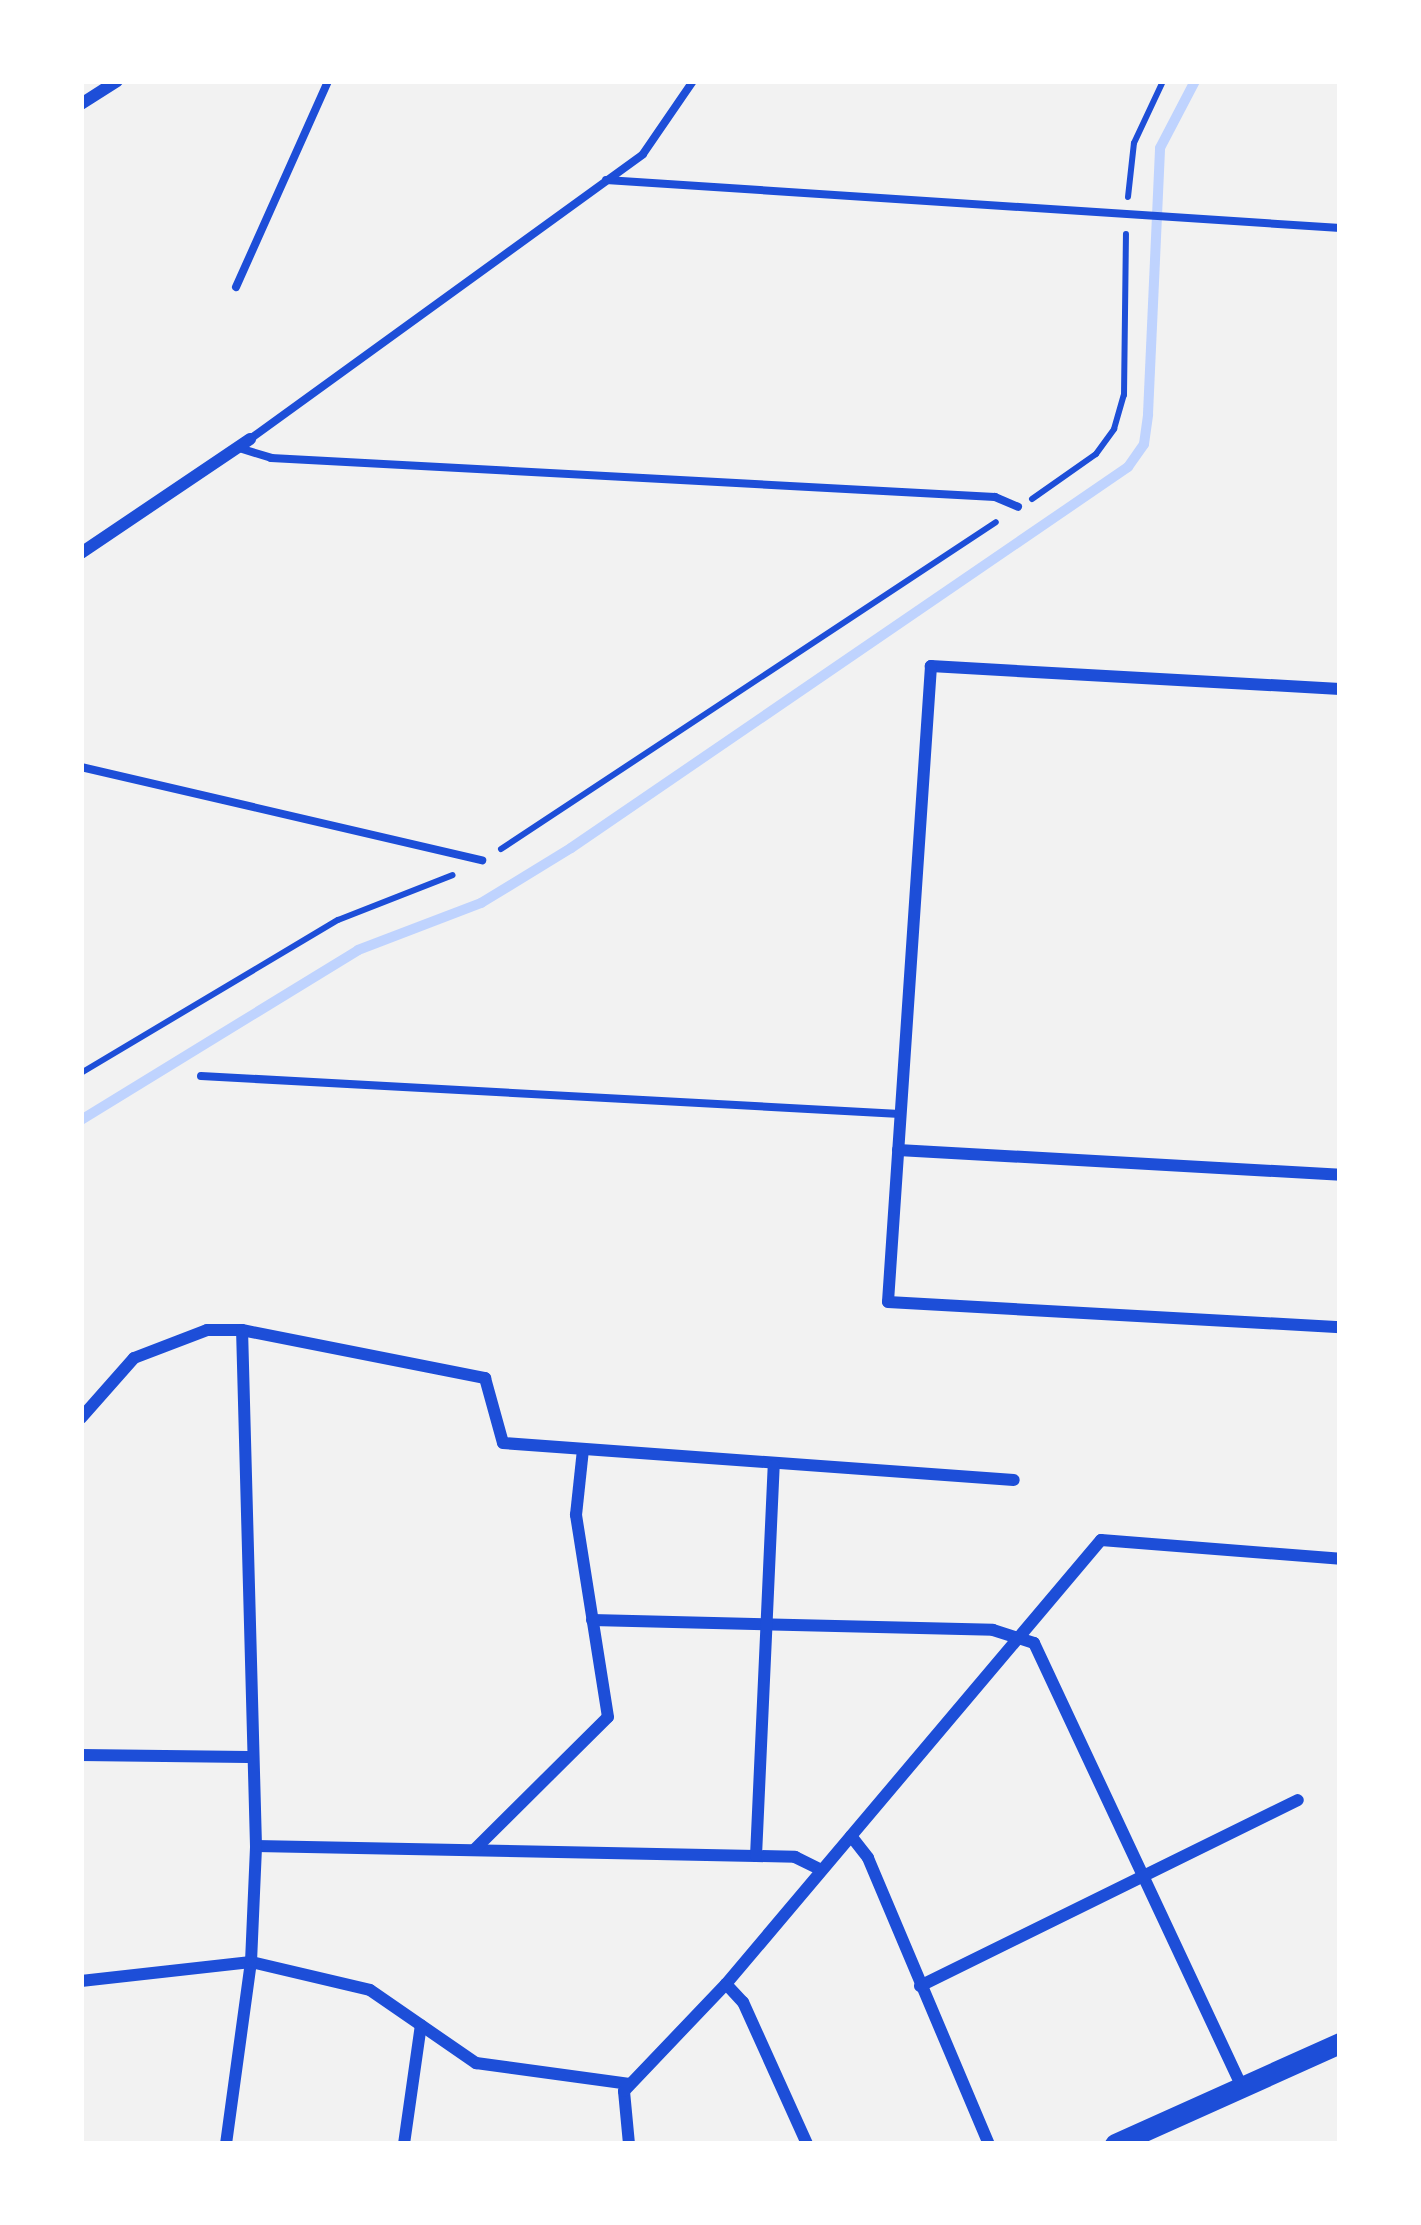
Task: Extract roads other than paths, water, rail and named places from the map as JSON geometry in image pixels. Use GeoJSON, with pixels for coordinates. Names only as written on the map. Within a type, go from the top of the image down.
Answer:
{"type":"FeatureCollection","features":[{"type":"Feature","properties":{"kind":"street"},"geometry":{"type":"LineString","coordinates":[[81,104],[116,81]]}},
{"type":"Feature","properties":{"kind":"street"},"geometry":{"type":"LineString","coordinates":[[81,553],[250,439]]}},
{"type":"Feature","properties":{"kind":"street"},"geometry":{"type":"LineString","coordinates":[[1340,689],[932,666],[888,1303],[1340,1327]]}},
{"type":"Feature","properties":{"kind":"street"},"geometry":{"type":"LineString","coordinates":[[898,1150],[1340,1175]]}},
{"type":"Feature","properties":{"kind":"street"},"geometry":{"type":"LineString","coordinates":[[81,1418],[134,1358],[207,1330],[242,1330],[484,1378],[503,1443],[1013,1480]]}},
{"type":"Feature","properties":{"kind":"street"},"geometry":{"type":"LineString","coordinates":[[226,2144],[251,1962],[256,1846],[248,1756],[242,1330]]}},
{"type":"Feature","properties":{"kind":"street"},"geometry":{"type":"LineString","coordinates":[[475,1849],[608,1717],[576,1515],[583,1450]]}},
{"type":"Feature","properties":{"kind":"street"},"geometry":{"type":"LineString","coordinates":[[756,1856],[774,1465]]}},
{"type":"Feature","properties":{"kind":"street"},"geometry":{"type":"LineString","coordinates":[[629,2144],[624,2091],[726,1984],[1101,1540],[1340,1559]]}},
{"type":"Feature","properties":{"kind":"street"},"geometry":{"type":"LineString","coordinates":[[592,1620],[1019,1635],[1044,1653],[1244,2090]]}},
{"type":"Feature","properties":{"kind":"street"},"geometry":{"type":"LineString","coordinates":[[81,1756],[248,1756]]}},
{"type":"Feature","properties":{"kind":"street"},"geometry":{"type":"LineString","coordinates":[[920,1986],[1298,1800]]}},
{"type":"Feature","properties":{"kind":"street"},"geometry":{"type":"LineString","coordinates":[[851,1836],[988,2144]]}},
{"type":"Feature","properties":{"kind":"street"},"geometry":{"type":"LineString","coordinates":[[256,1846],[795,1857],[820,1869]]}},
{"type":"Feature","properties":{"kind":"street"},"geometry":{"type":"LineString","coordinates":[[81,1981],[251,1962],[370,1990],[476,2063],[631,2084]]}},
{"type":"Feature","properties":{"kind":"street"},"geometry":{"type":"LineString","coordinates":[[726,1984],[743,2002],[807,2144]]}},
{"type":"Feature","properties":{"kind":"street"},"geometry":{"type":"LineString","coordinates":[[404,2144],[421,2025]]}},
{"type":"Feature","properties":{"kind":"street"},"geometry":{"type":"LineString","coordinates":[[1115,2144],[1340,2043]]}},
{"type":"Feature","properties":{"kind":"lane"},"geometry":{"type":"LineString","coordinates":[[236,287],[328,81]]}},
{"type":"Feature","properties":{"kind":"lane"},"geometry":{"type":"LineString","coordinates":[[250,439],[607,180],[660,137],[693,81]]}},
{"type":"Feature","properties":{"kind":"lane"},"geometry":{"type":"LineString","coordinates":[[607,180],[1340,228]]}},
{"type":"Feature","properties":{"kind":"lane"},"geometry":{"type":"LineString","coordinates":[[237,448],[271,458],[994,496],[1018,507]]}},
{"type":"Feature","properties":{"kind":"lane"},"geometry":{"type":"LineString","coordinates":[[81,766],[482,860]]}},
{"type":"Feature","properties":{"kind":"lane"},"geometry":{"type":"LineString","coordinates":[[201,1076],[902,1114]]}},
{"type":"Feature","properties":{"kind":"waterway"},"geometry":{"type":"LineString","coordinates":[[81,1120],[358,950],[481,903],[571,848],[1128,467],[1144,444],[1148,414],[1160,148],[1195,81]]}}]}
